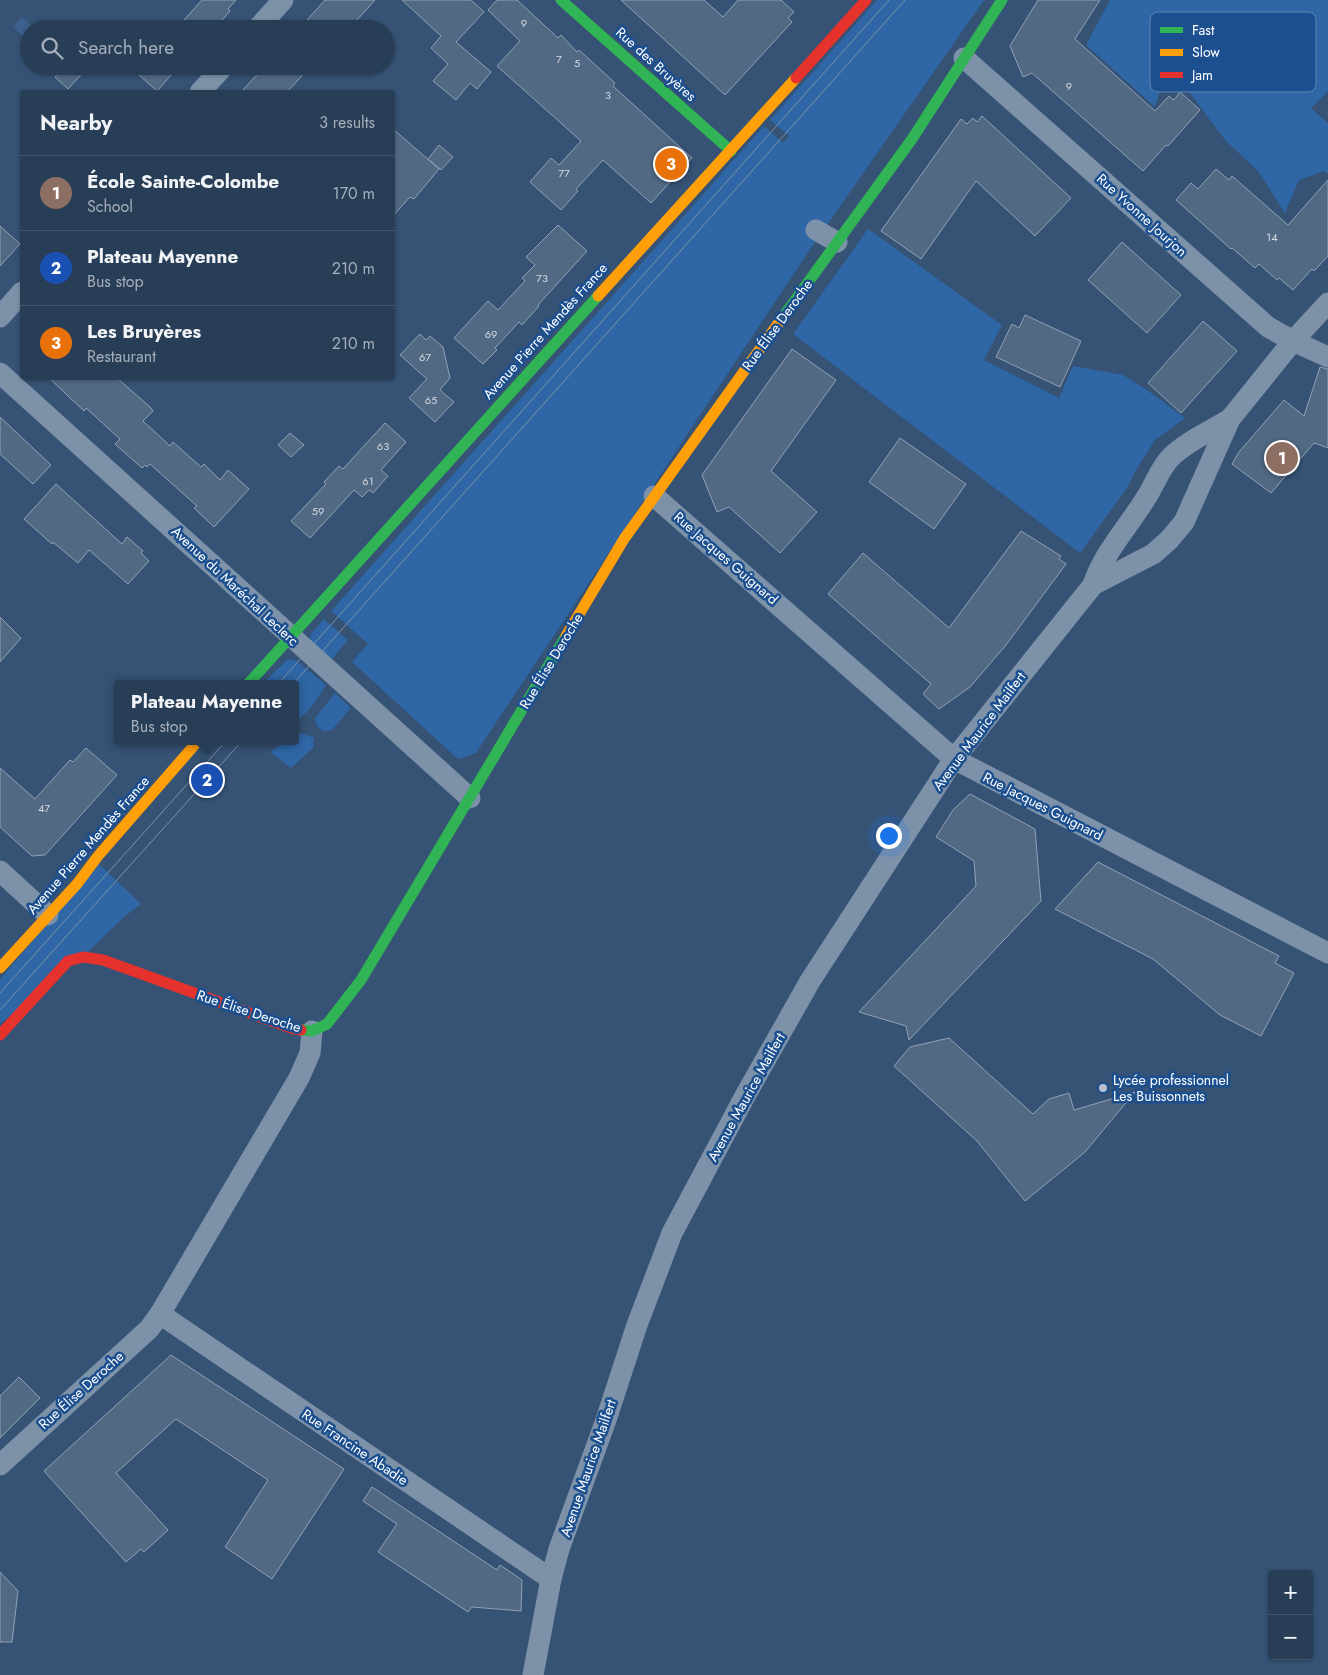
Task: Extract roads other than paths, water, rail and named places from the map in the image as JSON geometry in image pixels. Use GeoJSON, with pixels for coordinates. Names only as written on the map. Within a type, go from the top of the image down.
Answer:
{"type":"FeatureCollection","features":[{"type":"Feature","properties":{"kind":"main road","name":"Rue des Bruyères"},"geometry":{"type":"LineString","coordinates":[[561,0],[730,151]]}},
{"type":"Feature","properties":{"kind":"main road","name":"Avenue Pierre Mendès France"},"geometry":{"type":"LineString","coordinates":[[252,680],[526,373],[866,0]]}},
{"type":"Feature","properties":{"kind":"main road","name":"Rue Élise Deroche"},"geometry":{"type":"LineString","coordinates":[[0,1035],[68,962],[83,957],[103,960],[294,1029],[312,1030],[327,1024],[360,980],[619,547],[912,139],[1002,0]]}},
{"type":"Feature","properties":{"kind":"main road","name":"Avenue Pierre Mendès France"},"geometry":{"type":"LineString","coordinates":[[0,968],[77,884],[98,856],[195,745]]}},
{"type":"Feature","properties":{"kind":"street"},"geometry":{"type":"LineString","coordinates":[[265,20],[282,0]]}},
{"type":"Feature","properties":{"kind":"street","name":"Rue Yvonne Jourjon"},"geometry":{"type":"LineString","coordinates":[[964,58],[1268,327],[1293,342],[1328,357]]}},
{"type":"Feature","properties":{"kind":"street"},"geometry":{"type":"LineString","coordinates":[[202,90],[216,75]]}},
{"type":"Feature","properties":{"kind":"street"},"geometry":{"type":"LineString","coordinates":[[816,230],[837,242]]}},
{"type":"Feature","properties":{"kind":"street"},"geometry":{"type":"LineString","coordinates":[[0,317],[20,294]]}},
{"type":"Feature","properties":{"kind":"street","name":"Avenue Maurice Mailfert"},"geometry":{"type":"LineString","coordinates":[[1093,585],[1153,554],[1169,540],[1184,522],[1211,458],[1230,420],[1293,342],[1328,303]]}},
{"type":"Feature","properties":{"kind":"street","name":"Avenue du Maréchal Leclerc"},"geometry":{"type":"LineString","coordinates":[[0,373],[470,798]]}},
{"type":"Feature","properties":{"kind":"street","name":"Avenue Maurice Mailfert"},"geometry":{"type":"LineString","coordinates":[[533,1675],[551,1579],[559,1549],[606,1420],[637,1325],[672,1233],[745,1096],[810,981],[954,759],[1093,585],[1098,568],[1149,493],[1160,471],[1171,457],[1190,443],[1230,420]]}},
{"type":"Feature","properties":{"kind":"street","name":"Rue Jacques Guignard"},"geometry":{"type":"LineString","coordinates":[[654,496],[954,759],[1328,953]]}},
{"type":"Feature","properties":{"kind":"street"},"geometry":{"type":"LineString","coordinates":[[0,871],[48,915]]}},
{"type":"Feature","properties":{"kind":"street","name":"Rue Élise Deroche"},"geometry":{"type":"LineString","coordinates":[[0,1464],[149,1329],[160,1314],[299,1078],[310,1053],[312,1030]]}},
{"type":"Feature","properties":{"kind":"street","name":"Rue Francine Abadie"},"geometry":{"type":"LineString","coordinates":[[160,1314],[551,1579]]}},
{"type":"Feature","properties":{"kind":"tram line"},"geometry":{"type":"LineString","coordinates":[[282,680],[889,0]]}},
{"type":"Feature","properties":{"kind":"tram line"},"geometry":{"type":"LineString","coordinates":[[297,680],[905,0]]}},
{"type":"Feature","properties":{"kind":"tram line"},"geometry":{"type":"LineString","coordinates":[[0,993],[222,745]]}},
{"type":"Feature","properties":{"kind":"tram line"},"geometry":{"type":"LineString","coordinates":[[0,1010],[238,745]]}},
{"type":"Feature","properties":{"kind":"place","name":"Les Bruyères"},"geometry":{"type":"Point","coordinates":[671,164]}},
{"type":"Feature","properties":{"kind":"place","name":"École Sainte-Colombe"},"geometry":{"type":"Point","coordinates":[1282,458]}},
{"type":"Feature","properties":{"kind":"place","name":"Plateau Mayenne"},"geometry":{"type":"Point","coordinates":[207,780]}},
{"type":"Feature","properties":{"kind":"place","name":"Lycée professionnel Les Buissonnets"},"geometry":{"type":"Point","coordinates":[1103,1088]}}]}
